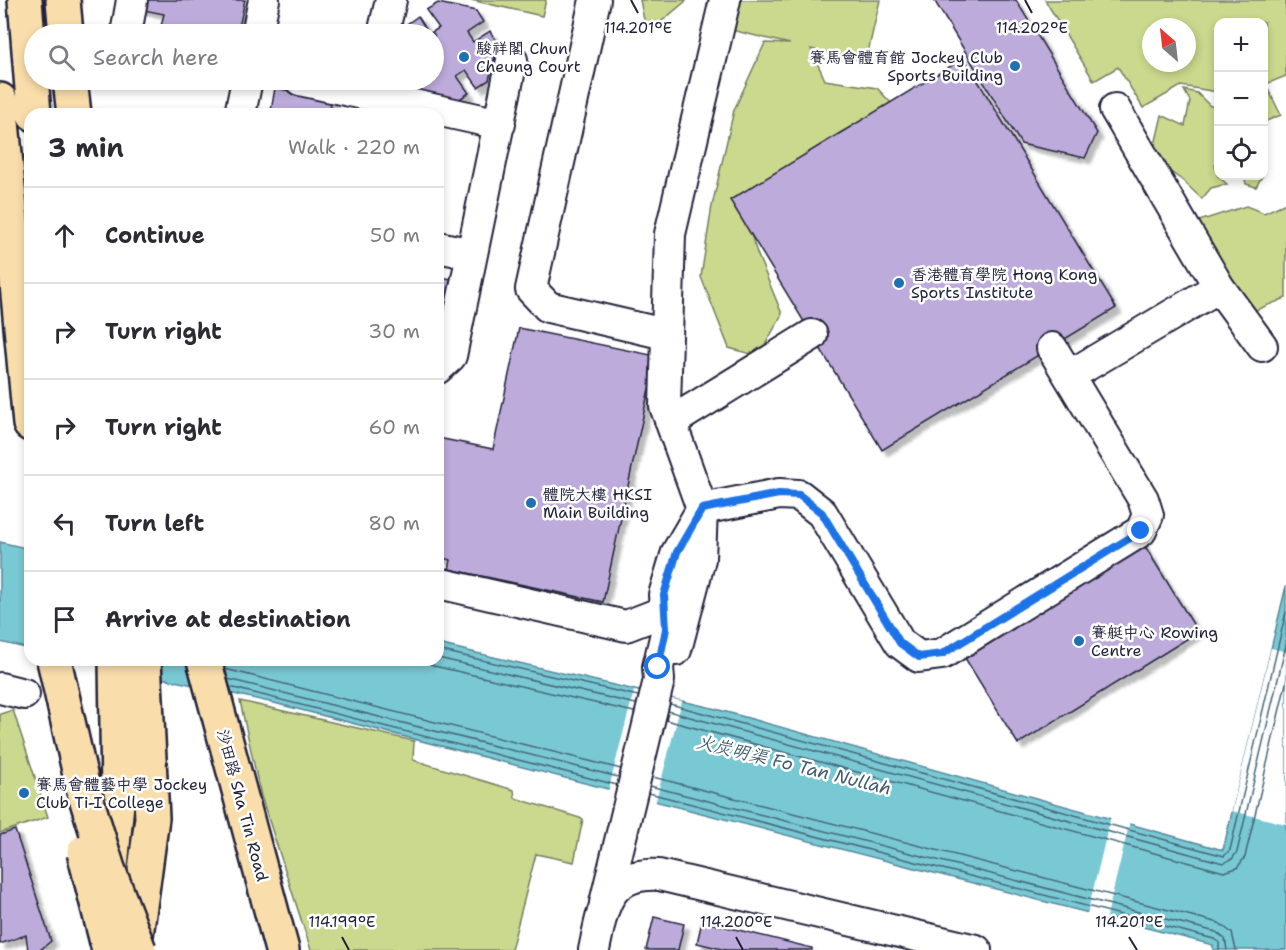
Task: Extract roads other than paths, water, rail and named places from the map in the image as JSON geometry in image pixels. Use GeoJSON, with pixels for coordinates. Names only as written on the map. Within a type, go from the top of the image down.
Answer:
{"type":"FeatureCollection","features":[{"type":"Feature","properties":{"kind":"highway"},"geometry":{"type":"LineString","coordinates":[[25,0],[27,24]]}},
{"type":"Feature","properties":{"kind":"highway"},"geometry":{"type":"LineString","coordinates":[[63,0],[65,24]]}},
{"type":"Feature","properties":{"kind":"highway"},"geometry":{"type":"LineString","coordinates":[[32,90],[34,108]]}},
{"type":"Feature","properties":{"kind":"highway"},"geometry":{"type":"LineString","coordinates":[[71,90],[73,108]]}},
{"type":"Feature","properties":{"kind":"highway"},"geometry":{"type":"LineString","coordinates":[[0,100],[24,359]]}},
{"type":"Feature","properties":{"kind":"highway"},"geometry":{"type":"LineString","coordinates":[[55,666],[83,788],[108,869],[139,950]]}},
{"type":"Feature","properties":{"kind":"highway","name":"沙田路 Sha Tin Road"},"geometry":{"type":"LineString","coordinates":[[206,666],[282,950]]}},
{"type":"Feature","properties":{"kind":"highway"},"geometry":{"type":"LineString","coordinates":[[98,950],[111,869],[130,668]]}},
{"type":"Feature","properties":{"kind":"highway"},"geometry":{"type":"LineString","coordinates":[[130,668],[152,818],[134,950]]}},
{"type":"Feature","properties":{"kind":"highway"},"geometry":{"type":"LineString","coordinates":[[83,788],[82,836],[86,866],[109,950]]}},
{"type":"Feature","properties":{"kind":"street"},"geometry":{"type":"LineString","coordinates":[[128,24],[132,0]]}},
{"type":"Feature","properties":{"kind":"street"},"geometry":{"type":"LineString","coordinates":[[259,24],[264,0]]}},
{"type":"Feature","properties":{"kind":"street"},"geometry":{"type":"LineString","coordinates":[[385,24],[391,0]]}},
{"type":"Feature","properties":{"kind":"street"},"geometry":{"type":"LineString","coordinates":[[595,0],[531,289],[548,308],[665,334]]}},
{"type":"Feature","properties":{"kind":"street"},"geometry":{"type":"LineString","coordinates":[[659,680],[672,664],[700,560],[702,509],[665,406],[665,334],[670,234],[725,0]]}},
{"type":"Feature","properties":{"kind":"street"},"geometry":{"type":"LineString","coordinates":[[444,362],[450,356],[512,60]]}},
{"type":"Feature","properties":{"kind":"street"},"geometry":{"type":"LineString","coordinates":[[241,108],[246,90]]}},
{"type":"Feature","properties":{"kind":"street"},"geometry":{"type":"LineString","coordinates":[[343,90],[425,108]]}},
{"type":"Feature","properties":{"kind":"street"},"geometry":{"type":"LineString","coordinates":[[1115,109],[1219,287],[1262,346]]}},
{"type":"Feature","properties":{"kind":"street"},"geometry":{"type":"LineString","coordinates":[[444,112],[500,124]]}},
{"type":"Feature","properties":{"kind":"street"},"geometry":{"type":"LineString","coordinates":[[444,248],[472,254]]}},
{"type":"Feature","properties":{"kind":"street"},"geometry":{"type":"LineString","coordinates":[[1069,376],[1219,287]]}},
{"type":"Feature","properties":{"kind":"street"},"geometry":{"type":"LineString","coordinates":[[670,422],[812,335]]}},
{"type":"Feature","properties":{"kind":"street"},"geometry":{"type":"LineString","coordinates":[[594,950],[659,680],[658,667],[666,629],[664,595],[677,552],[702,509],[779,494],[799,495],[822,513],[900,643],[919,657],[942,654],[1141,531],[1148,515],[1143,499],[1052,348]]}},
{"type":"Feature","properties":{"kind":"street"},"geometry":{"type":"LineString","coordinates":[[444,584],[626,626],[665,611]]}},
{"type":"Feature","properties":{"kind":"street"},"geometry":{"type":"LineString","coordinates":[[624,820],[628,842],[635,855],[660,875]]}},
{"type":"Feature","properties":{"kind":"street"},"geometry":{"type":"LineString","coordinates":[[605,903],[612,891],[626,881],[645,874],[660,875],[859,937],[976,950]]}},
{"type":"Feature","properties":{"kind":"water"},"geometry":{"type":"Polygon","coordinates":[[[0,542],[24,548],[24,648],[0,642],[0,542]]]}},
{"type":"Feature","properties":{"kind":"water","name":"火炭明渠 Fo Tan Nullah"},"geometry":{"type":"Polygon","coordinates":[[[1286,586],[1286,950],[1213,950],[1213,945],[274,703],[107,666],[444,666],[444,645],[712,708],[1223,850],[1286,586]]]}},
{"type":"Feature","properties":{"kind":"place","name":"駿祥閣 Chun Cheung Court"},"geometry":{"type":"Point","coordinates":[464,57]}},
{"type":"Feature","properties":{"kind":"place","name":"賽馬會體育館 Jockey Club Sports Building"},"geometry":{"type":"Point","coordinates":[1015,66]}},
{"type":"Feature","properties":{"kind":"place","name":"香港體育學院 Hong Kong Sports Institute"},"geometry":{"type":"Point","coordinates":[899,283]}},
{"type":"Feature","properties":{"kind":"place","name":"體院大樓 HKSI Main Building"},"geometry":{"type":"Point","coordinates":[531,503]}},
{"type":"Feature","properties":{"kind":"place","name":"賽艇中心 Rowing Centre"},"geometry":{"type":"Point","coordinates":[1079,641]}},
{"type":"Feature","properties":{"kind":"place","name":"賽馬會體藝中學 Jockey Club Ti-I College"},"geometry":{"type":"Point","coordinates":[24,793]}}]}
